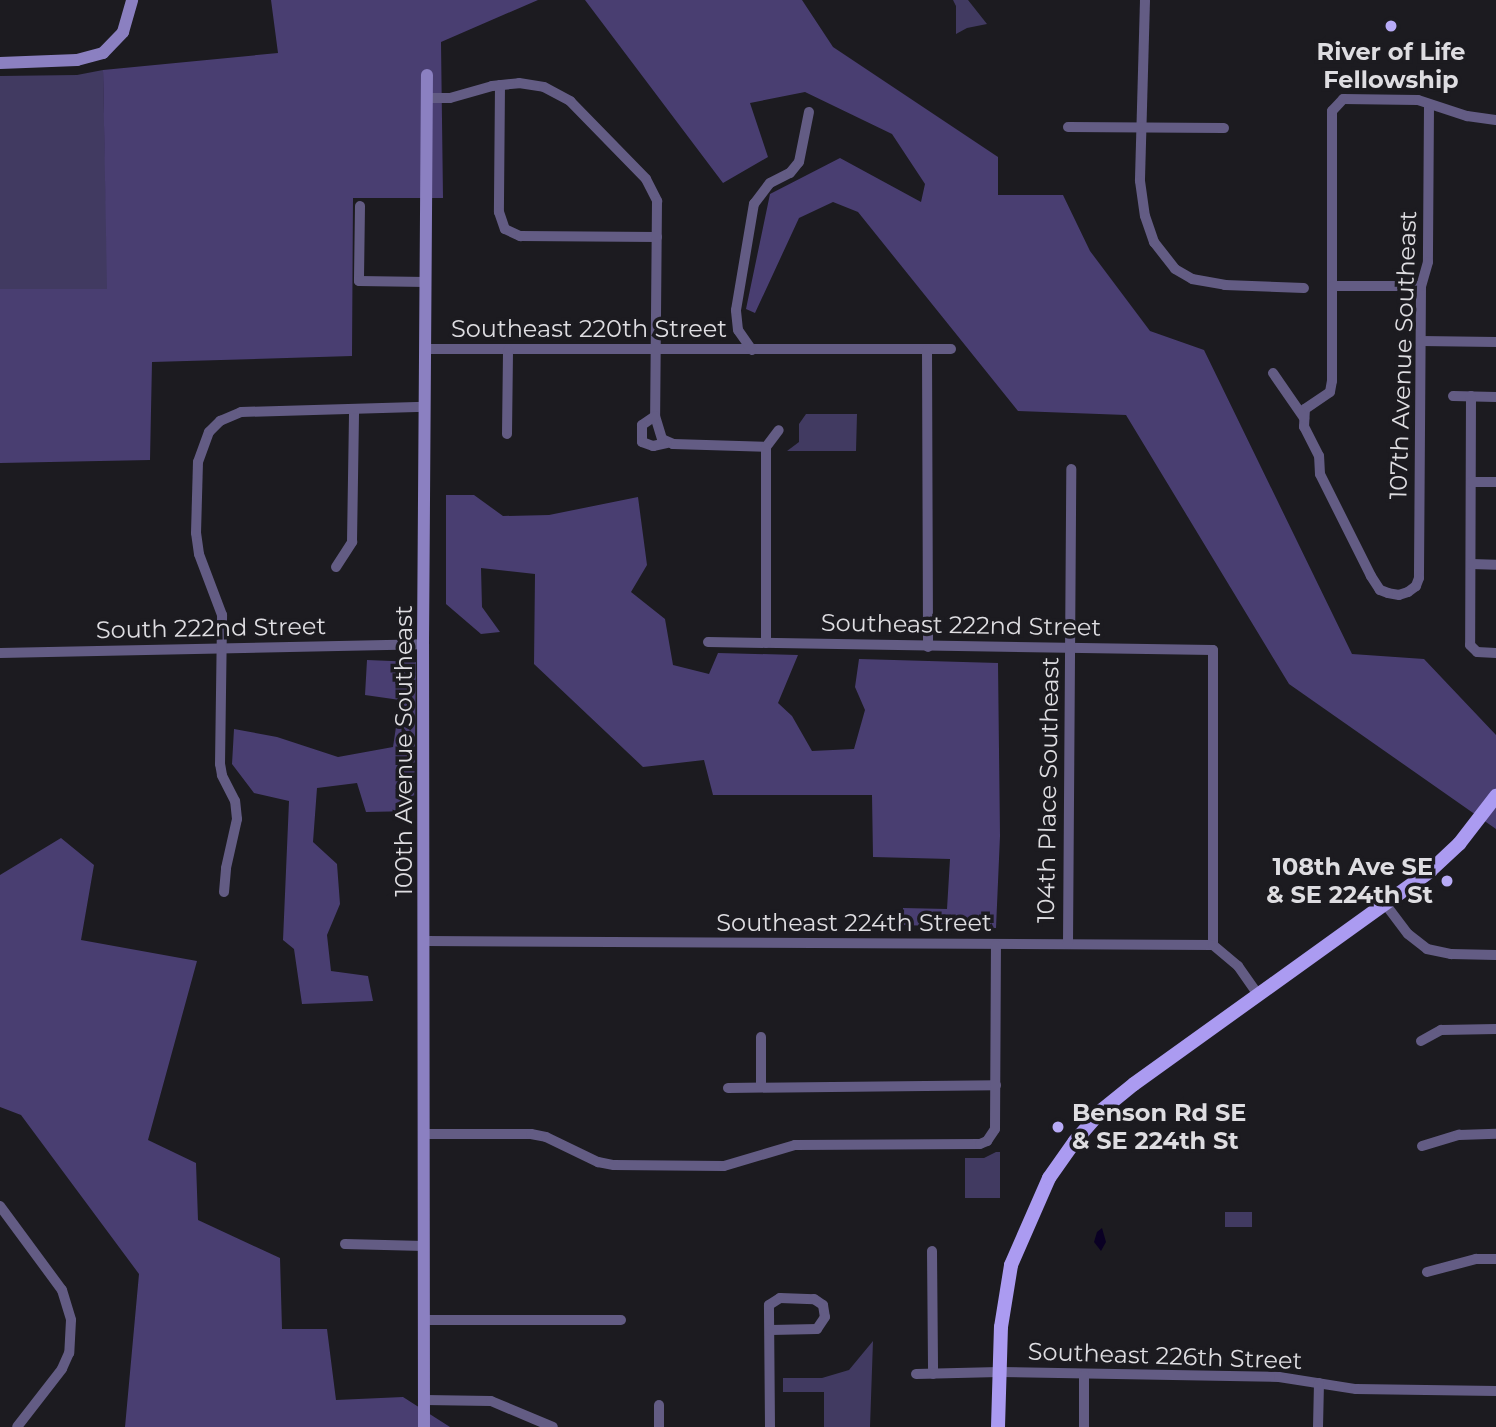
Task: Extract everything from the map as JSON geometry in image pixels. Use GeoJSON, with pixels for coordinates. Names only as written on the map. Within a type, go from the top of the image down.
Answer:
{"type":"FeatureCollection","features":[{"type":"Feature","properties":{"kind":"main road"},"geometry":{"type":"LineString","coordinates":[[999,1427],[999,1372],[1004,1297],[1012,1265],[1027,1223],[1049,1178],[1075,1141],[1102,1110],[1134,1084],[1430,871],[1473,828],[1496,796]]}},
{"type":"Feature","properties":{"kind":"street"},"geometry":{"type":"LineString","coordinates":[[0,63],[88,58],[103,53],[114,44],[130,16],[132,0]]}},
{"type":"Feature","properties":{"kind":"street"},"geometry":{"type":"LineString","coordinates":[[1145,0],[1142,200],[1154,242],[1175,269],[1192,279],[1225,285],[1304,288]]}},
{"type":"Feature","properties":{"kind":"street","name":"100th Avenue Southeast"},"geometry":{"type":"LineString","coordinates":[[424,1427],[426,941],[423,644],[427,75]]}},
{"type":"Feature","properties":{"kind":"street"},"geometry":{"type":"LineString","coordinates":[[499,85],[499,212],[501,221],[511,234],[657,237]]}},
{"type":"Feature","properties":{"kind":"street"},"geometry":{"type":"LineString","coordinates":[[427,98],[450,98],[499,85],[532,85],[563,96],[652,188],[657,201],[655,416],[659,434],[667,443]]}},
{"type":"Feature","properties":{"kind":"street"},"geometry":{"type":"LineString","coordinates":[[1304,418],[1308,404],[1330,392],[1333,286],[1331,121],[1336,104],[1343,99],[1418,100],[1429,106],[1496,120]]}},
{"type":"Feature","properties":{"kind":"street","name":"107th Avenue Southeast"},"geometry":{"type":"LineString","coordinates":[[1304,418],[1304,427],[1319,456],[1320,474],[1380,590],[1399,595],[1416,586],[1419,578],[1421,286],[1428,262],[1429,106]]}},
{"type":"Feature","properties":{"kind":"street","name":"Southeast 220th Street"},"geometry":{"type":"LineString","coordinates":[[752,350],[737,327],[736,310],[754,204],[770,183],[790,173],[799,162],[809,112]]}},
{"type":"Feature","properties":{"kind":"street"},"geometry":{"type":"LineString","coordinates":[[1068,127],[1224,128]]}},
{"type":"Feature","properties":{"kind":"street"},"geometry":{"type":"LineString","coordinates":[[360,206],[359,281],[426,282]]}},
{"type":"Feature","properties":{"kind":"street"},"geometry":{"type":"LineString","coordinates":[[1333,286],[1421,286]]}},
{"type":"Feature","properties":{"kind":"street"},"geometry":{"type":"LineString","coordinates":[[1421,341],[1496,342]]}},
{"type":"Feature","properties":{"kind":"street","name":"Southeast 220th Street"},"geometry":{"type":"LineString","coordinates":[[426,349],[951,349]]}},
{"type":"Feature","properties":{"kind":"street"},"geometry":{"type":"LineString","coordinates":[[507,435],[508,349]]}},
{"type":"Feature","properties":{"kind":"street"},"geometry":{"type":"LineString","coordinates":[[927,350],[928,647]]}},
{"type":"Feature","properties":{"kind":"street"},"geometry":{"type":"LineString","coordinates":[[1273,373],[1304,418]]}},
{"type":"Feature","properties":{"kind":"street"},"geometry":{"type":"LineString","coordinates":[[1453,396],[1496,397]]}},
{"type":"Feature","properties":{"kind":"street"},"geometry":{"type":"LineString","coordinates":[[1471,396],[1470,645],[1477,652],[1496,653]]}},
{"type":"Feature","properties":{"kind":"street"},"geometry":{"type":"LineString","coordinates":[[224,892],[226,868],[237,819],[235,801],[222,775],[220,764],[223,649],[221,609],[206,574],[198,544],[198,462],[209,432],[220,421],[241,412],[425,407]]}},
{"type":"Feature","properties":{"kind":"street"},"geometry":{"type":"LineString","coordinates":[[336,567],[352,542],[354,410]]}},
{"type":"Feature","properties":{"kind":"street"},"geometry":{"type":"LineString","coordinates":[[655,416],[642,425],[642,442],[653,446],[667,443],[766,447]]}},
{"type":"Feature","properties":{"kind":"street"},"geometry":{"type":"LineString","coordinates":[[766,643],[766,447],[779,430]]}},
{"type":"Feature","properties":{"kind":"street","name":"104th Place Southeast"},"geometry":{"type":"LineString","coordinates":[[1068,944],[1071,469]]}},
{"type":"Feature","properties":{"kind":"street"},"geometry":{"type":"LineString","coordinates":[[1471,482],[1496,482]]}},
{"type":"Feature","properties":{"kind":"street"},"geometry":{"type":"LineString","coordinates":[[1471,564],[1496,565]]}},
{"type":"Feature","properties":{"kind":"street","name":"Southeast 222nd Street"},"geometry":{"type":"LineString","coordinates":[[708,642],[1213,650],[1213,945]]}},
{"type":"Feature","properties":{"kind":"street","name":"South 222nd Street"},"geometry":{"type":"LineString","coordinates":[[0,653],[423,644]]}},
{"type":"Feature","properties":{"kind":"street"},"geometry":{"type":"LineString","coordinates":[[1386,905],[1408,934],[1427,949],[1444,953],[1496,955]]}},
{"type":"Feature","properties":{"kind":"street","name":"Southeast 224th Street"},"geometry":{"type":"LineString","coordinates":[[426,941],[1213,945]]}},
{"type":"Feature","properties":{"kind":"street"},"geometry":{"type":"LineString","coordinates":[[425,1134],[531,1134],[545,1137],[598,1162],[614,1165],[724,1166],[795,1145],[974,1145],[987,1141],[995,1129],[996,945]]}},
{"type":"Feature","properties":{"kind":"street"},"geometry":{"type":"LineString","coordinates":[[1213,945],[1238,965],[1258,996]]}},
{"type":"Feature","properties":{"kind":"street"},"geometry":{"type":"LineString","coordinates":[[1421,1041],[1441,1030],[1496,1028]]}},
{"type":"Feature","properties":{"kind":"street"},"geometry":{"type":"LineString","coordinates":[[761,1037],[761,1087]]}},
{"type":"Feature","properties":{"kind":"street"},"geometry":{"type":"LineString","coordinates":[[728,1088],[996,1085]]}},
{"type":"Feature","properties":{"kind":"street"},"geometry":{"type":"LineString","coordinates":[[1422,1146],[1459,1135],[1496,1133]]}},
{"type":"Feature","properties":{"kind":"street"},"geometry":{"type":"LineString","coordinates":[[1,1208],[62,1290],[71,1320],[69,1353],[62,1369],[18,1427]]}},
{"type":"Feature","properties":{"kind":"street"},"geometry":{"type":"LineString","coordinates":[[345,1244],[424,1246]]}},
{"type":"Feature","properties":{"kind":"street"},"geometry":{"type":"LineString","coordinates":[[932,1251],[933,1374]]}},
{"type":"Feature","properties":{"kind":"street"},"geometry":{"type":"LineString","coordinates":[[1427,1272],[1476,1259],[1496,1259]]}},
{"type":"Feature","properties":{"kind":"street"},"geometry":{"type":"LineString","coordinates":[[770,1427],[771,1330],[768,1308],[774,1300],[814,1298],[823,1306],[825,1317],[817,1329],[771,1330]]}},
{"type":"Feature","properties":{"kind":"street"},"geometry":{"type":"LineString","coordinates":[[424,1320],[621,1320]]}},
{"type":"Feature","properties":{"kind":"street","name":"Southeast 226th Street"},"geometry":{"type":"LineString","coordinates":[[916,1374],[999,1372],[1279,1377],[1356,1389],[1496,1391]]}},
{"type":"Feature","properties":{"kind":"street"},"geometry":{"type":"LineString","coordinates":[[1084,1375],[1084,1427]]}},
{"type":"Feature","properties":{"kind":"street"},"geometry":{"type":"LineString","coordinates":[[1318,1427],[1319,1383]]}},
{"type":"Feature","properties":{"kind":"street"},"geometry":{"type":"LineString","coordinates":[[425,1400],[491,1401],[553,1427]]}},
{"type":"Feature","properties":{"kind":"street"},"geometry":{"type":"LineString","coordinates":[[659,1405],[659,1427]]}},
{"type":"Feature","properties":{"kind":"shaded area"},"geometry":{"type":"Polygon","coordinates":[[[271,0],[538,0],[441,42],[443,198],[353,198],[352,356],[152,362],[150,460],[0,463],[0,289],[107,289],[103,70],[278,53],[271,0]]]}},
{"type":"Feature","properties":{"kind":"shaded area"},"geometry":{"type":"Polygon","coordinates":[[[585,0],[802,0],[833,47],[998,157],[998,195],[1063,195],[1090,251],[1150,331],[1204,350],[1352,654],[1424,659],[1496,735],[1496,829],[1289,684],[1126,415],[1018,411],[858,212],[833,202],[799,218],[755,313],[746,309],[770,194],[840,158],[921,202],[925,184],[892,134],[805,92],[750,103],[768,157],[723,183],[585,0]]]}},
{"type":"Feature","properties":{"kind":"shaded area"},"geometry":{"type":"Polygon","coordinates":[[[953,0],[968,0],[987,24],[967,28],[956,34],[956,6],[953,0]]]}},
{"type":"Feature","properties":{"kind":"shaded area"},"geometry":{"type":"Polygon","coordinates":[[[103,70],[108,289],[0,289],[0,76],[77,75],[103,70]]]}},
{"type":"Feature","properties":{"kind":"shaded area"},"geometry":{"type":"Polygon","coordinates":[[[806,414],[857,414],[856,451],[787,451],[799,442],[799,424],[806,414]]]}},
{"type":"Feature","properties":{"kind":"shaded area"},"geometry":{"type":"Polygon","coordinates":[[[446,495],[474,495],[503,516],[549,515],[638,497],[647,565],[631,592],[665,619],[673,665],[709,674],[718,653],[798,655],[778,703],[792,716],[812,751],[854,749],[865,710],[855,687],[859,659],[998,663],[1000,836],[996,928],[902,925],[903,908],[947,909],[950,859],[873,857],[872,795],[713,795],[704,760],[643,767],[534,664],[535,574],[481,568],[482,607],[500,632],[481,634],[446,604],[446,495]]]}},
{"type":"Feature","properties":{"kind":"shaded area"},"geometry":{"type":"Polygon","coordinates":[[[367,660],[416,662],[414,811],[366,812],[357,783],[317,788],[313,842],[337,864],[340,904],[327,935],[331,971],[368,976],[373,1001],[302,1004],[294,949],[283,940],[289,801],[254,793],[232,764],[234,729],[277,737],[338,757],[393,747],[400,700],[365,695],[367,660]]]}},
{"type":"Feature","properties":{"kind":"shaded area"},"geometry":{"type":"Polygon","coordinates":[[[61,838],[94,865],[81,940],[197,961],[148,1140],[196,1163],[198,1220],[280,1258],[282,1329],[327,1329],[336,1400],[403,1397],[450,1427],[125,1427],[139,1274],[21,1115],[0,1107],[0,875],[61,838]]]}},
{"type":"Feature","properties":{"kind":"shaded area"},"geometry":{"type":"Polygon","coordinates":[[[1000,1152],[1000,1198],[965,1198],[965,1158],[984,1158],[1000,1152]]]}},
{"type":"Feature","properties":{"kind":"shaded area"},"geometry":{"type":"Polygon","coordinates":[[[1225,1212],[1252,1212],[1252,1227],[1225,1227],[1225,1212]]]}},
{"type":"Feature","properties":{"kind":"shaded area"},"geometry":{"type":"Polygon","coordinates":[[[1102,1228],[1106,1242],[1101,1251],[1094,1242],[1097,1232],[1102,1228]]]}},
{"type":"Feature","properties":{"kind":"shaded area"},"geometry":{"type":"Polygon","coordinates":[[[873,1341],[870,1427],[824,1427],[824,1392],[783,1392],[783,1378],[822,1378],[849,1370],[873,1341]]]}},
{"type":"Feature","properties":{"kind":"place","name":"River of Life Fellowship"},"geometry":{"type":"Point","coordinates":[1391,26]}},
{"type":"Feature","properties":{"kind":"place","name":"108th Ave SE & SE 224th St"},"geometry":{"type":"Point","coordinates":[1447,881]}},
{"type":"Feature","properties":{"kind":"place","name":"Benson Rd SE & SE 224th St"},"geometry":{"type":"Point","coordinates":[1058,1127]}}]}
